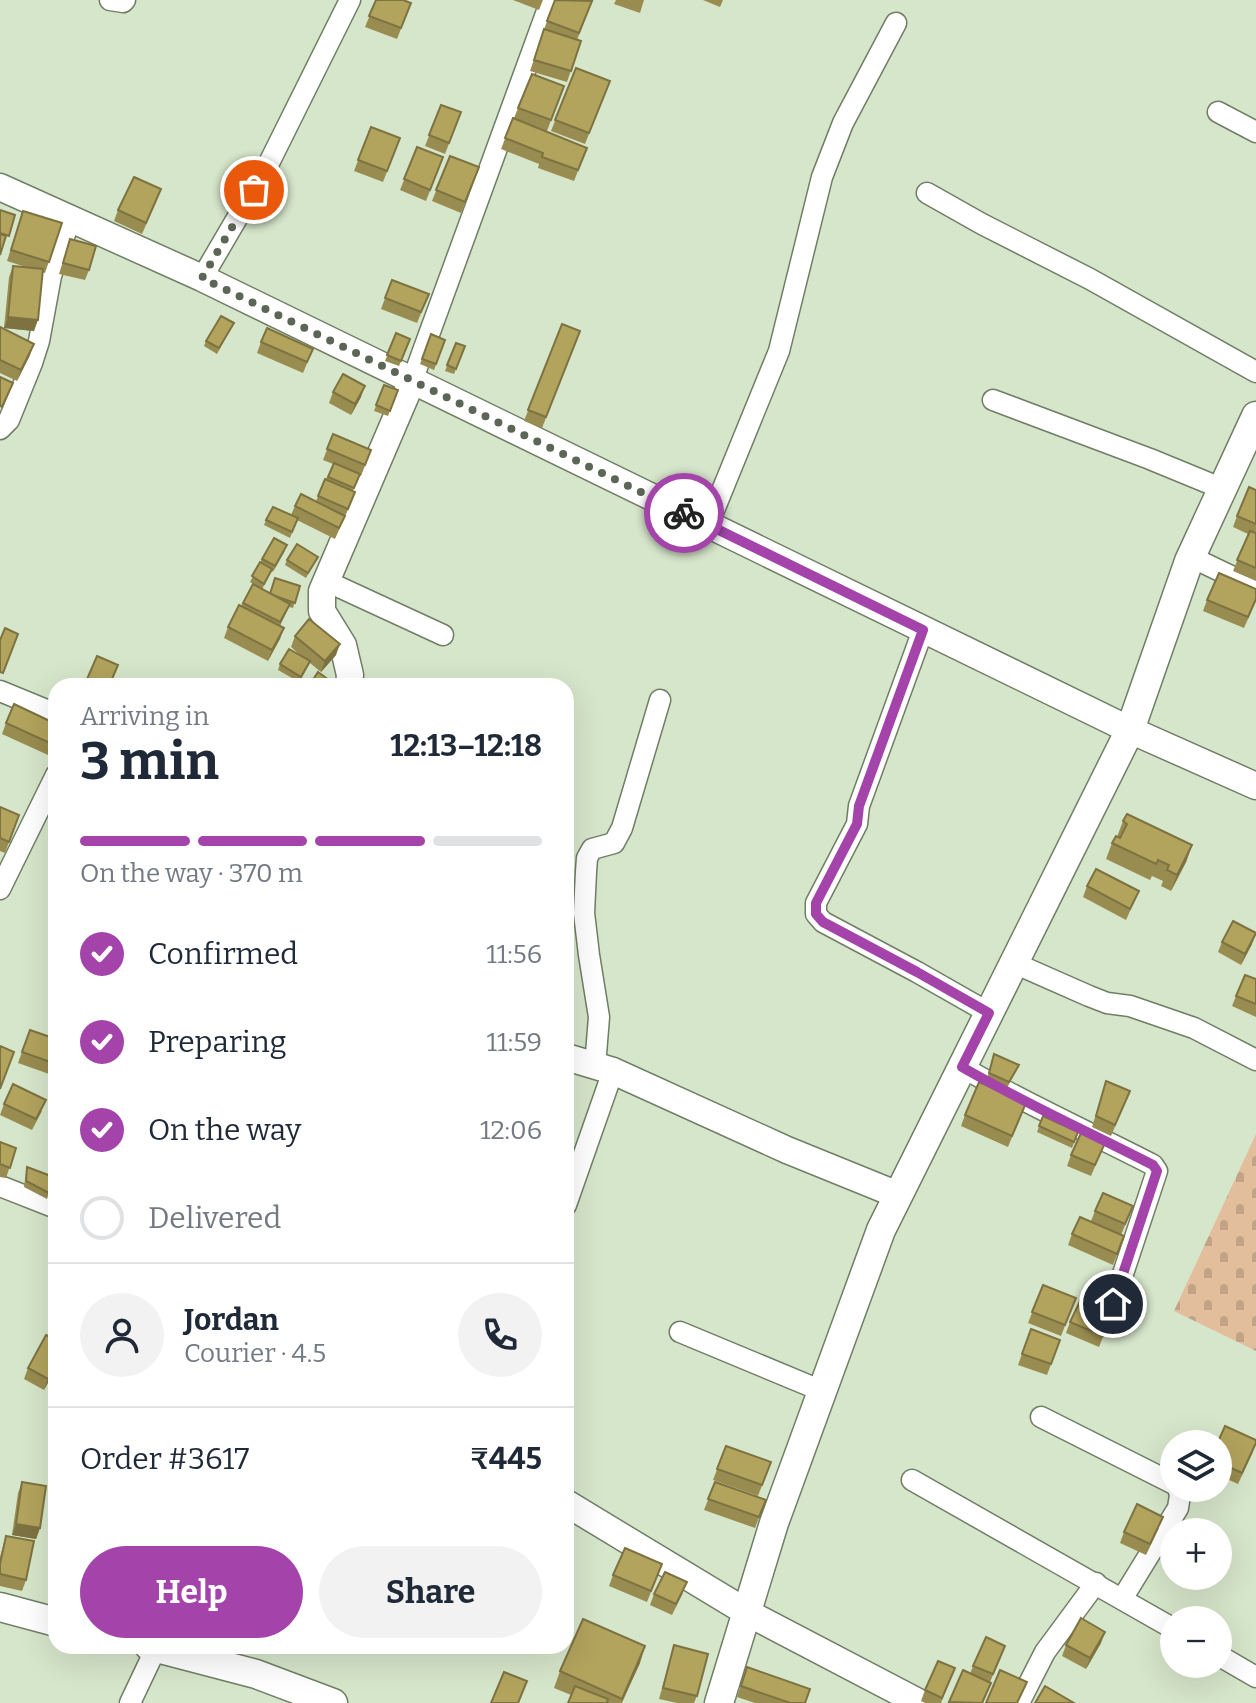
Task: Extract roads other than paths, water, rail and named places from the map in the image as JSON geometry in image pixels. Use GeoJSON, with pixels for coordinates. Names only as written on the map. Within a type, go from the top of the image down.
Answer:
{"type":"FeatureCollection","features":[{"type":"Feature","properties":{"kind":"main road"},"geometry":{"type":"LineString","coordinates":[[719,1703],[774,1523],[881,1230],[1130,730],[1191,557],[1223,489],[1248,455],[1256,416]]}},
{"type":"Feature","properties":{"kind":"main road"},"geometry":{"type":"LineString","coordinates":[[0,1607],[48,1620]]}},
{"type":"Feature","properties":{"kind":"main road"},"geometry":{"type":"LineString","coordinates":[[180,1654],[256,1674],[333,1703]]}},
{"type":"Feature","properties":{"kind":"street"},"geometry":{"type":"LineString","coordinates":[[110,0],[125,0]]}},
{"type":"Feature","properties":{"kind":"street"},"geometry":{"type":"LineString","coordinates":[[202,278],[267,167],[350,0]]}},
{"type":"Feature","properties":{"kind":"street"},"geometry":{"type":"LineString","coordinates":[[350,678],[343,645],[322,611],[322,591],[412,381],[551,0]]}},
{"type":"Feature","properties":{"kind":"street"},"geometry":{"type":"LineString","coordinates":[[708,525],[779,351],[822,177],[843,123],[896,23]]}},
{"type":"Feature","properties":{"kind":"street"},"geometry":{"type":"LineString","coordinates":[[1218,112],[1256,132]]}},
{"type":"Feature","properties":{"kind":"street"},"geometry":{"type":"LineString","coordinates":[[0,187],[202,278],[1130,730],[1256,786]]}},
{"type":"Feature","properties":{"kind":"street"},"geometry":{"type":"LineString","coordinates":[[927,193],[1256,372]]}},
{"type":"Feature","properties":{"kind":"street"},"geometry":{"type":"LineString","coordinates":[[0,429],[9,420],[32,363],[51,276],[70,219]]}},
{"type":"Feature","properties":{"kind":"street"},"geometry":{"type":"LineString","coordinates":[[993,400],[1223,489]]}},
{"type":"Feature","properties":{"kind":"street"},"geometry":{"type":"LineString","coordinates":[[1191,557],[1256,588]]}},
{"type":"Feature","properties":{"kind":"street"},"geometry":{"type":"LineString","coordinates":[[326,581],[443,635]]}},
{"type":"Feature","properties":{"kind":"street"},"geometry":{"type":"LineString","coordinates":[[923,630],[859,806],[857,824],[816,903],[816,914],[823,922],[989,1013]]}},
{"type":"Feature","properties":{"kind":"street"},"geometry":{"type":"LineString","coordinates":[[0,691],[48,711]]}},
{"type":"Feature","properties":{"kind":"street"},"geometry":{"type":"LineString","coordinates":[[574,1176],[604,1068],[584,913],[587,858],[592,849],[614,843],[622,828],[660,700]]}},
{"type":"Feature","properties":{"kind":"street"},"geometry":{"type":"LineString","coordinates":[[0,889],[48,791]]}},
{"type":"Feature","properties":{"kind":"street"},"geometry":{"type":"LineString","coordinates":[[574,935],[587,937]]}},
{"type":"Feature","properties":{"kind":"street"},"geometry":{"type":"LineString","coordinates":[[1014,963],[1107,1003],[1130,1006],[1194,1028],[1256,1060]]}},
{"type":"Feature","properties":{"kind":"street"},"geometry":{"type":"LineString","coordinates":[[574,1059],[604,1068],[787,1150],[898,1195]]}},
{"type":"Feature","properties":{"kind":"street"},"geometry":{"type":"LineString","coordinates":[[962,1067],[1005,1092],[1153,1165],[1157,1171],[1113,1304]]}},
{"type":"Feature","properties":{"kind":"street"},"geometry":{"type":"LineString","coordinates":[[0,1186],[48,1205]]}},
{"type":"Feature","properties":{"kind":"street"},"geometry":{"type":"LineString","coordinates":[[680,1332],[822,1391]]}},
{"type":"Feature","properties":{"kind":"street"},"geometry":{"type":"LineString","coordinates":[[1041,1417],[1160,1478]]}},
{"type":"Feature","properties":{"kind":"street"},"geometry":{"type":"LineString","coordinates":[[912,1480],[1160,1621]]}},
{"type":"Feature","properties":{"kind":"street"},"geometry":{"type":"LineString","coordinates":[[1122,1599],[1179,1502]]}},
{"type":"Feature","properties":{"kind":"street"},"geometry":{"type":"LineString","coordinates":[[574,1508],[748,1613],[920,1703]]}},
{"type":"Feature","properties":{"kind":"street"},"geometry":{"type":"LineString","coordinates":[[1019,1703],[1045,1652],[1096,1583]]}},
{"type":"Feature","properties":{"kind":"street"},"geometry":{"type":"LineString","coordinates":[[130,1703],[151,1654]]}},
{"type":"Feature","properties":{"kind":"street"},"geometry":{"type":"LineString","coordinates":[[1232,1663],[1256,1677]]}}]}
